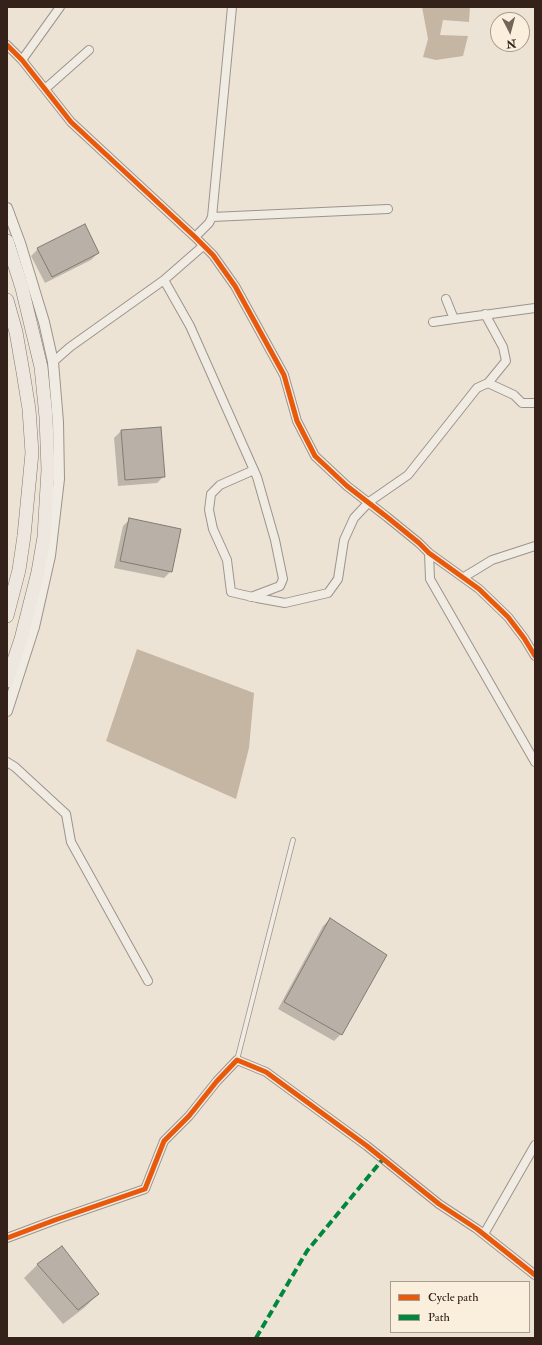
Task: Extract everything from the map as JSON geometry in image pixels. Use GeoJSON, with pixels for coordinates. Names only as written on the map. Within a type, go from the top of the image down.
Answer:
{"type":"FeatureCollection","features":[{"type":"Feature","properties":{"kind":"highway"},"geometry":{"type":"LineString","coordinates":[[7,241],[22,288],[41,367],[46,417],[48,470],[44,537],[38,572],[21,639],[7,681]]}},
{"type":"Feature","properties":{"kind":"highway"},"geometry":{"type":"LineString","coordinates":[[7,300],[16,332],[23,372],[29,409],[32,453],[24,536],[7,616]]}},
{"type":"Feature","properties":{"kind":"street"},"geometry":{"type":"LineString","coordinates":[[22,60],[60,7]]}},
{"type":"Feature","properties":{"kind":"street"},"geometry":{"type":"LineString","coordinates":[[195,238],[209,223],[212,217],[232,7]]}},
{"type":"Feature","properties":{"kind":"street"},"geometry":{"type":"LineString","coordinates":[[7,45],[22,60],[71,122],[212,255],[235,286],[284,375],[297,421],[315,456],[347,486],[369,502],[429,553],[479,589],[508,618],[524,638],[535,656]]}},
{"type":"Feature","properties":{"kind":"street"},"geometry":{"type":"LineString","coordinates":[[45,89],[89,50]]}},
{"type":"Feature","properties":{"kind":"street"},"geometry":{"type":"LineString","coordinates":[[7,208],[20,243],[44,322],[53,362],[58,422],[59,479],[50,556],[34,627],[7,711]]}},
{"type":"Feature","properties":{"kind":"street"},"geometry":{"type":"LineString","coordinates":[[212,217],[388,209]]}},
{"type":"Feature","properties":{"kind":"street"},"geometry":{"type":"LineString","coordinates":[[53,362],[76,343],[164,280],[203,246]]}},
{"type":"Feature","properties":{"kind":"street"},"geometry":{"type":"LineString","coordinates":[[164,280],[190,326],[258,476],[275,540],[283,579],[280,586],[250,597]]}},
{"type":"Feature","properties":{"kind":"street"},"geometry":{"type":"LineString","coordinates":[[446,299],[454,319]]}},
{"type":"Feature","properties":{"kind":"street"},"geometry":{"type":"LineString","coordinates":[[433,322],[535,308]]}},
{"type":"Feature","properties":{"kind":"street"},"geometry":{"type":"LineString","coordinates":[[254,470],[220,485],[211,494],[210,510],[213,529],[227,560],[231,592],[250,597],[285,602],[328,592],[338,580],[344,540],[354,518],[369,502],[408,475],[477,388],[488,383],[506,361],[503,347],[485,314]]}},
{"type":"Feature","properties":{"kind":"street"},"geometry":{"type":"LineString","coordinates":[[488,383],[514,396],[522,403],[535,402]]}},
{"type":"Feature","properties":{"kind":"street"},"geometry":{"type":"LineString","coordinates":[[464,578],[492,560],[535,546]]}},
{"type":"Feature","properties":{"kind":"street"},"geometry":{"type":"LineString","coordinates":[[429,553],[430,579],[535,762]]}},
{"type":"Feature","properties":{"kind":"street"},"geometry":{"type":"LineString","coordinates":[[7,762],[15,767],[66,814],[71,842],[148,981]]}},
{"type":"Feature","properties":{"kind":"street"},"geometry":{"type":"LineString","coordinates":[[7,1238],[54,1220],[145,1189],[164,1141],[189,1116],[217,1081],[237,1060],[266,1072],[367,1146],[440,1204],[484,1234],[535,1274]]}},
{"type":"Feature","properties":{"kind":"street"},"geometry":{"type":"LineString","coordinates":[[484,1234],[535,1145]]}},
{"type":"Feature","properties":{"kind":"lane"},"geometry":{"type":"LineString","coordinates":[[237,1060],[293,840]]}},
{"type":"Feature","properties":{"kind":"shaded area"},"geometry":{"type":"Polygon","coordinates":[[[422,7],[470,7],[469,22],[443,20],[440,35],[468,36],[463,56],[436,60],[423,57],[428,39],[422,7]]]}},
{"type":"Feature","properties":{"kind":"shaded area"},"geometry":{"type":"Polygon","coordinates":[[[137,649],[254,693],[249,748],[236,799],[106,741],[137,649]]]}},
{"type":"Feature","properties":{"kind":"building"},"geometry":{"type":"Polygon","coordinates":[[[85,224],[99,253],[52,277],[37,248],[85,224]]]}},
{"type":"Feature","properties":{"kind":"building"},"geometry":{"type":"Polygon","coordinates":[[[161,427],[165,477],[125,480],[121,430],[161,427]]]}},
{"type":"Feature","properties":{"kind":"building"},"geometry":{"type":"Polygon","coordinates":[[[129,518],[181,529],[172,572],[120,561],[129,518]]]}},
{"type":"Feature","properties":{"kind":"building"},"geometry":{"type":"Polygon","coordinates":[[[330,918],[387,955],[342,1035],[284,1002],[330,918]]]}},
{"type":"Feature","properties":{"kind":"building"},"geometry":{"type":"Polygon","coordinates":[[[62,1246],[99,1294],[78,1310],[37,1264],[62,1246]]]}},
{"type":"Feature","properties":{"kind":"marked path"},"geometry":{"type":"LineString","coordinates":[[256,1338],[307,1251],[383,1159]]}},
{"type":"Feature","properties":{"kind":"cycle path"},"geometry":{"type":"LineString","coordinates":[[7,45],[22,60],[71,122],[213,255],[235,286],[284,375],[297,421],[315,456],[347,486],[419,543],[429,553],[479,589],[508,617],[524,638],[535,656]]}},
{"type":"Feature","properties":{"kind":"cycle path"},"geometry":{"type":"LineString","coordinates":[[7,1238],[145,1189],[164,1141],[189,1116],[217,1081],[237,1060],[266,1072],[367,1146],[439,1204],[477,1229],[535,1275]]}}]}
